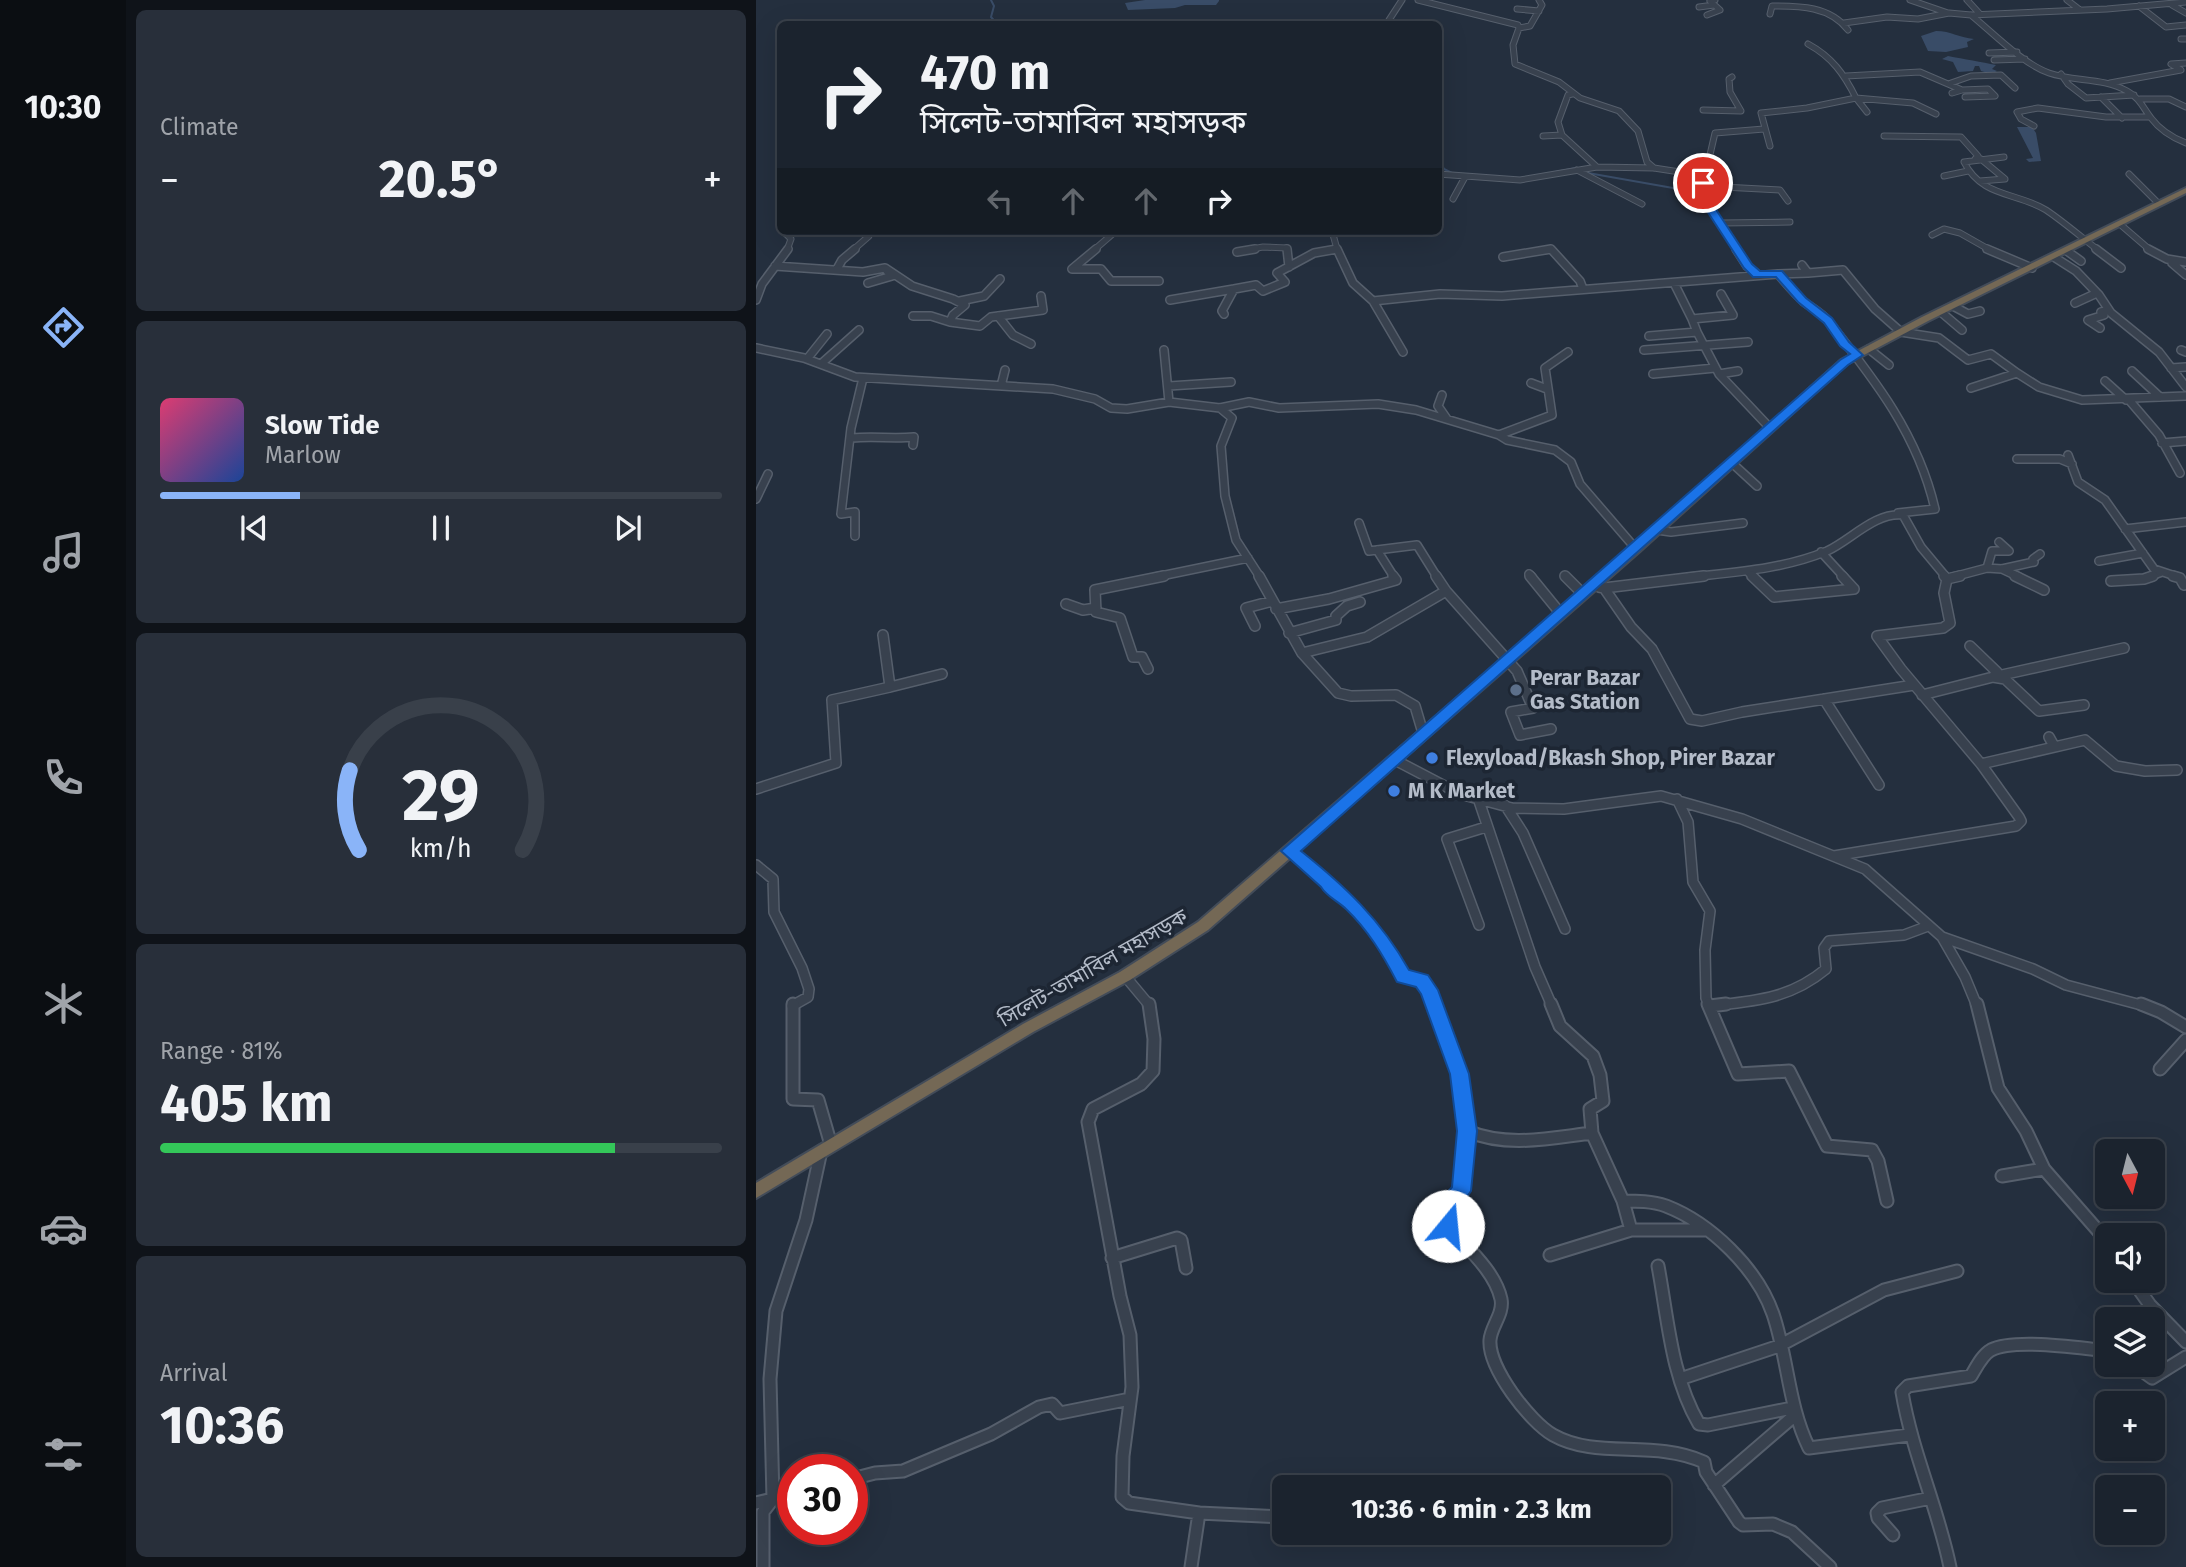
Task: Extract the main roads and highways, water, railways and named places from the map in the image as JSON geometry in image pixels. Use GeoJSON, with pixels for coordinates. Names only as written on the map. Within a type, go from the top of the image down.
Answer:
{"type":"FeatureCollection","features":[{"type":"Feature","properties":{"kind":"highway"},"geometry":{"type":"LineString","coordinates":[[2013,276],[2121,225],[2186,190]]}},
{"type":"Feature","properties":{"kind":"highway","name":"সিলেট-তামাবিল মহাসড়ক"},"geometry":{"type":"LineString","coordinates":[[756,1191],[1028,1028],[1125,976],[1203,926],[1583,594],[1599,587],[1636,549],[1844,362],[2013,276]]}},
{"type":"Feature","properties":{"kind":"water"},"geometry":{"type":"Polygon","coordinates":[[[1145,0],[1219,1],[1216,5],[1128,10],[1125,3],[1145,0]]]}},
{"type":"Feature","properties":{"kind":"water"},"geometry":{"type":"Polygon","coordinates":[[[1936,31],[1974,39],[1967,42],[1968,47],[1946,52],[1928,51],[1921,36],[1936,31]]]}},
{"type":"Feature","properties":{"kind":"water"},"geometry":{"type":"Polygon","coordinates":[[[1948,56],[1996,65],[1992,69],[1997,71],[1991,74],[1975,66],[1973,71],[1958,72],[1953,62],[1942,59],[1948,56]]]}},
{"type":"Feature","properties":{"kind":"water"},"geometry":{"type":"Polygon","coordinates":[[[2017,127],[2032,127],[2036,133],[2041,161],[2029,162],[2026,159],[2033,158],[2017,127]]]}},
{"type":"Feature","properties":{"kind":"waterway"},"geometry":{"type":"LineString","coordinates":[[991,0],[994,6],[991,17],[994,21]]}},
{"type":"Feature","properties":{"kind":"waterway"},"geometry":{"type":"LineString","coordinates":[[1442,165],[1452,173]]}},
{"type":"Feature","properties":{"kind":"waterway"},"geometry":{"type":"LineString","coordinates":[[1555,172],[1576,168]]}},
{"type":"Feature","properties":{"kind":"waterway"},"geometry":{"type":"LineString","coordinates":[[1588,173],[1673,188]]}},
{"type":"Feature","properties":{"kind":"place","name":"Perar Bazar Gas Station"},"geometry":{"type":"Point","coordinates":[1516,690]}},
{"type":"Feature","properties":{"kind":"place","name":"Flexyload/Bkash Shop, Pirer Bazar"},"geometry":{"type":"Point","coordinates":[1432,758]}},
{"type":"Feature","properties":{"kind":"place","name":"M K Market"},"geometry":{"type":"Point","coordinates":[1394,791]}}]}
